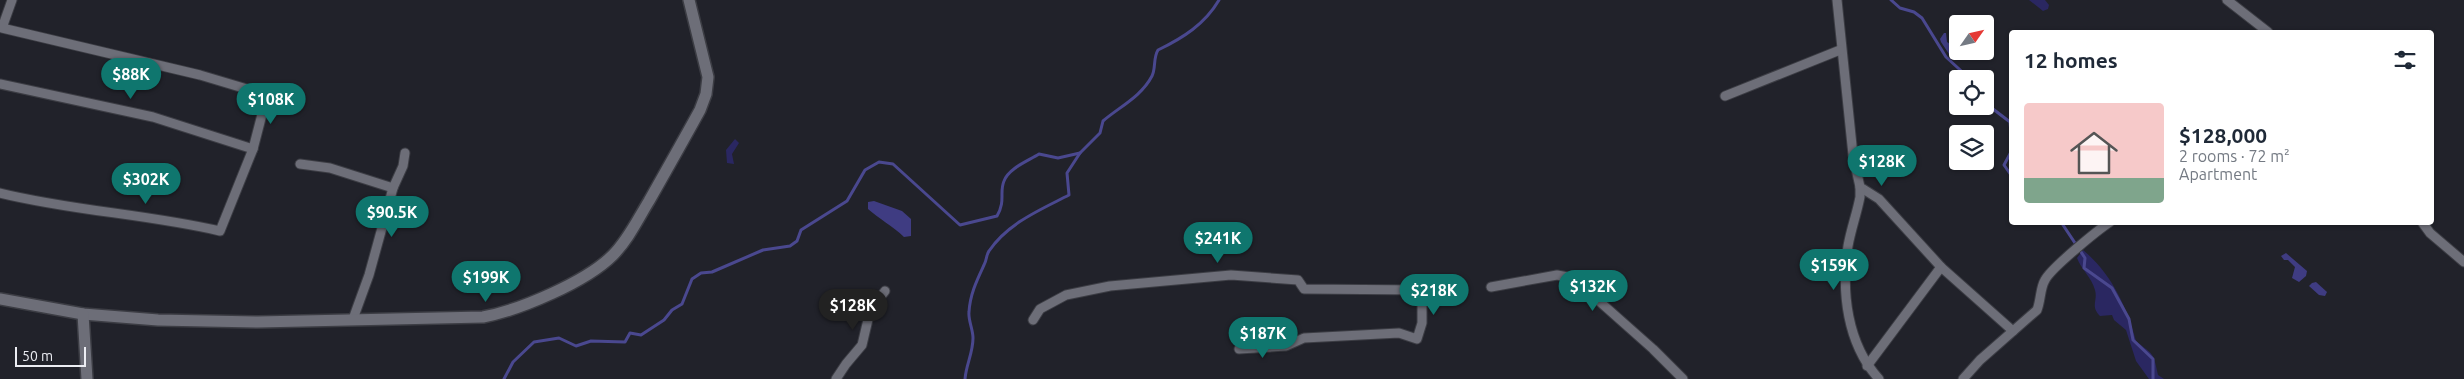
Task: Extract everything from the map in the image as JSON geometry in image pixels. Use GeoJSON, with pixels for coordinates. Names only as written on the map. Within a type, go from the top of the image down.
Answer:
{"type":"FeatureCollection","features":[{"type":"Feature","properties":{"kind":"street"},"geometry":{"type":"LineString","coordinates":[[0,193],[48,204],[171,220],[220,231],[253,149],[267,95],[200,75],[2,28],[12,0]]}},
{"type":"Feature","properties":{"kind":"street"},"geometry":{"type":"LineString","coordinates":[[0,299],[83,314],[158,320],[258,322],[474,318],[505,313],[591,272],[614,254],[639,217],[700,110],[706,94],[708,77],[689,0]]}},
{"type":"Feature","properties":{"kind":"street"},"geometry":{"type":"LineString","coordinates":[[1836,0],[1853,155],[1860,186],[1860,197],[1849,244],[1846,285],[1847,311],[1855,341],[1867,366],[1879,379]]}},
{"type":"Feature","properties":{"kind":"street"},"geometry":{"type":"LineString","coordinates":[[2227,0],[2265,30]]}},
{"type":"Feature","properties":{"kind":"street"},"geometry":{"type":"LineString","coordinates":[[1725,96],[1840,50]]}},
{"type":"Feature","properties":{"kind":"street"},"geometry":{"type":"LineString","coordinates":[[0,84],[154,117],[253,149]]}},
{"type":"Feature","properties":{"kind":"street"},"geometry":{"type":"LineString","coordinates":[[353,319],[369,275],[393,188],[403,166],[406,152]]}},
{"type":"Feature","properties":{"kind":"street"},"geometry":{"type":"LineString","coordinates":[[300,164],[330,168],[393,188]]}},
{"type":"Feature","properties":{"kind":"street"},"geometry":{"type":"LineString","coordinates":[[1860,186],[1879,199],[1941,267],[2012,331]]}},
{"type":"Feature","properties":{"kind":"street"},"geometry":{"type":"LineString","coordinates":[[1963,379],[2012,331],[2037,310],[2042,299],[2045,279],[2089,238],[2106,225]]}},
{"type":"Feature","properties":{"kind":"street"},"geometry":{"type":"LineString","coordinates":[[2424,225],[2430,233],[2464,262]]}},
{"type":"Feature","properties":{"kind":"street"},"geometry":{"type":"LineString","coordinates":[[1867,366],[1941,267]]}},
{"type":"Feature","properties":{"kind":"street"},"geometry":{"type":"LineString","coordinates":[[1033,320],[1040,309],[1066,295],[1110,286],[1231,275],[1298,280],[1304,289],[1422,290],[1422,322],[1417,339],[1399,333],[1304,338],[1286,346],[1239,349]]}},
{"type":"Feature","properties":{"kind":"street"},"geometry":{"type":"LineString","coordinates":[[1492,287],[1557,275],[1573,278],[1610,313],[1653,349],[1683,379]]}},
{"type":"Feature","properties":{"kind":"street"},"geometry":{"type":"LineString","coordinates":[[836,379],[862,345],[870,312],[885,291]]}},
{"type":"Feature","properties":{"kind":"street"},"geometry":{"type":"LineString","coordinates":[[83,314],[87,379]]}},
{"type":"Feature","properties":{"kind":"shaded area"},"geometry":{"type":"Polygon","coordinates":[[[2029,0],[2045,0],[2049,5],[2048,9],[2043,11],[2029,0]]]}},
{"type":"Feature","properties":{"kind":"shaded area"},"geometry":{"type":"Polygon","coordinates":[[[1946,33],[1947,42],[1949,43],[1949,54],[1941,42],[1940,39],[1946,33]]]}},
{"type":"Feature","properties":{"kind":"shaded area"},"geometry":{"type":"Polygon","coordinates":[[[735,139],[739,143],[732,154],[734,164],[727,163],[726,150],[735,139]]]}},
{"type":"Feature","properties":{"kind":"shaded area"},"geometry":{"type":"Polygon","coordinates":[[[874,201],[902,211],[911,219],[911,236],[904,237],[868,209],[868,202],[874,201]]]}},
{"type":"Feature","properties":{"kind":"shaded area"},"geometry":{"type":"Polygon","coordinates":[[[2083,250],[2102,269],[2117,291],[2136,341],[2150,352],[2158,375],[2164,379],[2149,379],[2136,361],[2126,330],[2114,320],[2112,315],[2100,316],[2095,309],[2096,294],[2094,286],[2077,258],[2083,250]]]}},
{"type":"Feature","properties":{"kind":"shaded area"},"geometry":{"type":"Polygon","coordinates":[[[2286,253],[2307,271],[2306,276],[2299,282],[2292,278],[2295,267],[2281,256],[2286,253]]]}},
{"type":"Feature","properties":{"kind":"shaded area"},"geometry":{"type":"Polygon","coordinates":[[[2316,282],[2327,292],[2325,296],[2319,295],[2309,286],[2316,282]]]}},
{"type":"Feature","properties":{"kind":"waterway"},"geometry":{"type":"LineString","coordinates":[[965,379],[973,343],[969,315],[971,299],[989,251],[1015,225],[1069,195],[1067,173],[1080,153],[1100,133],[1103,121],[1142,90],[1152,76],[1158,50],[1193,29],[1207,16],[1219,0]]}},
{"type":"Feature","properties":{"kind":"waterway"},"geometry":{"type":"LineString","coordinates":[[1891,0],[1900,8],[1914,12],[1922,18],[1946,57],[1960,70]]}},
{"type":"Feature","properties":{"kind":"waterway"},"geometry":{"type":"LineString","coordinates":[[1994,110],[2009,121]]}},
{"type":"Feature","properties":{"kind":"waterway"},"geometry":{"type":"LineString","coordinates":[[504,379],[513,362],[534,342],[559,338],[576,346],[591,341],[625,342],[630,333],[641,335],[664,320],[672,310],[682,304],[692,279],[701,273],[712,272],[763,250],[790,246],[797,241],[801,230],[847,201],[865,170],[879,162],[893,164],[960,225],[997,216],[1000,210],[1002,189],[1006,176],[1019,165],[1039,154],[1058,158],[1080,153]]}},
{"type":"Feature","properties":{"kind":"waterway"},"geometry":{"type":"LineString","coordinates":[[2009,156],[2004,165],[2009,172]]}},
{"type":"Feature","properties":{"kind":"waterway"},"geometry":{"type":"LineString","coordinates":[[2063,225],[2085,258],[2084,268],[2112,288],[2129,319],[2133,340],[2153,359],[2153,379]]}}]}
